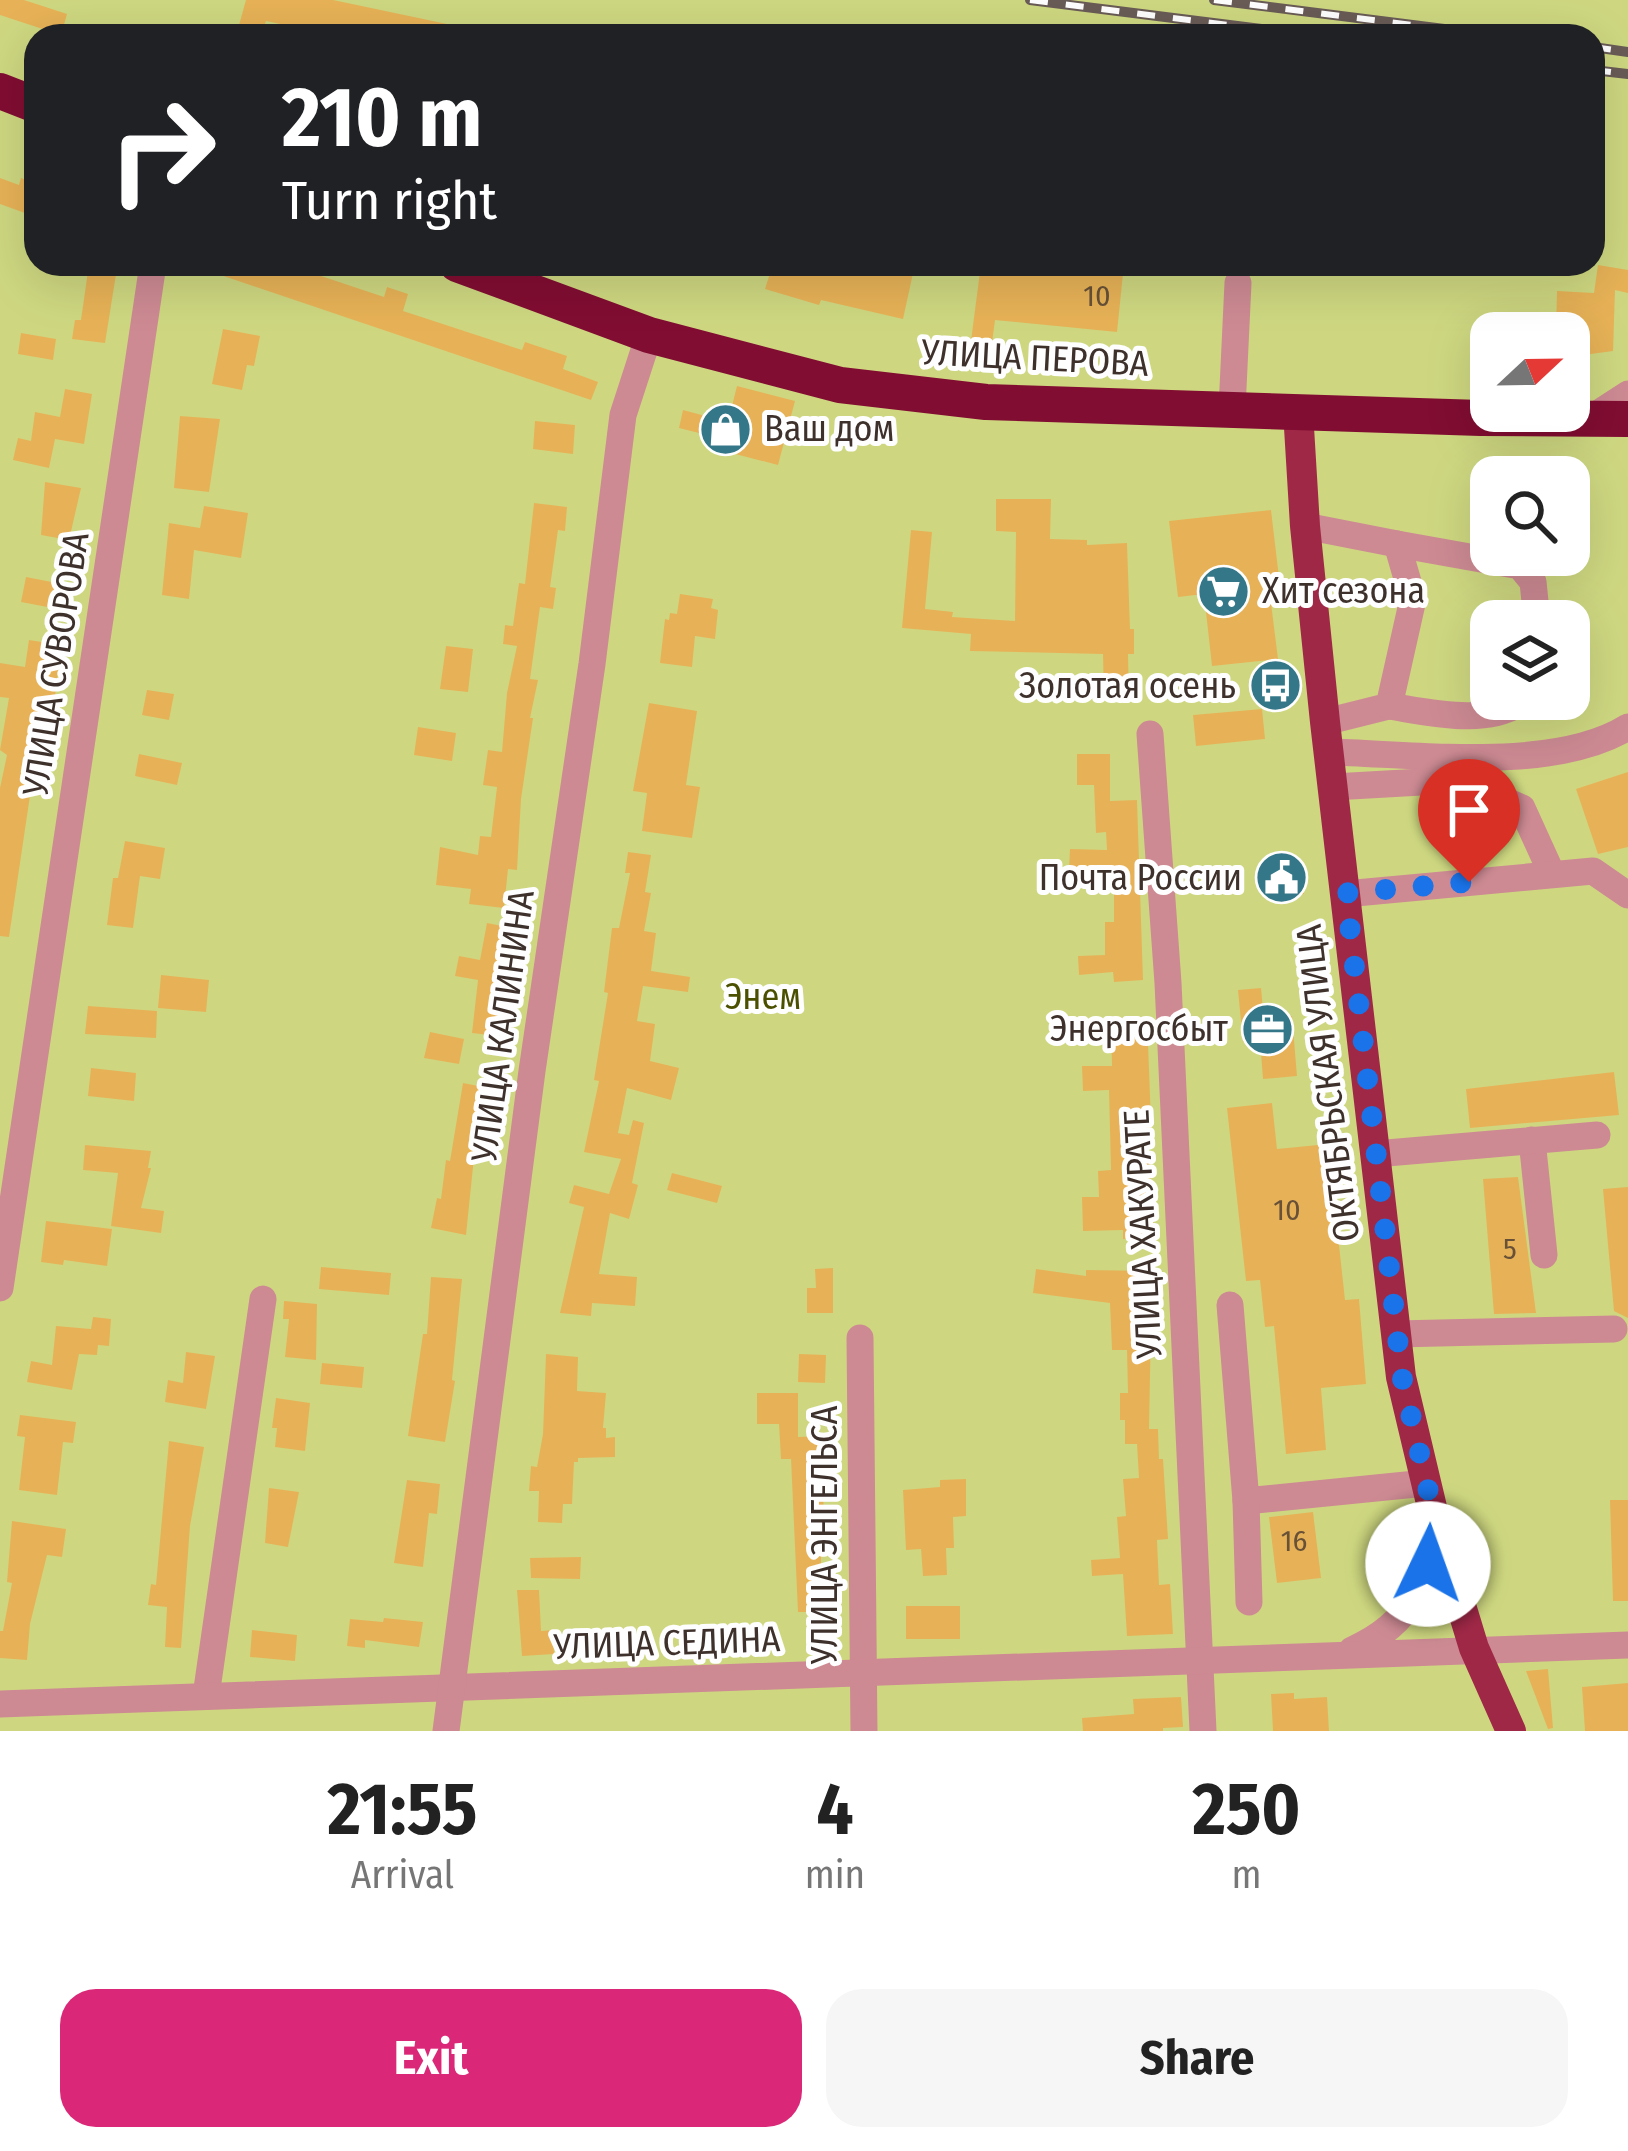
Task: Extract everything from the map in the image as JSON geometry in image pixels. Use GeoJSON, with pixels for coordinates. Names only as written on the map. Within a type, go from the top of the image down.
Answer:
{"type":"FeatureCollection","features":[{"type":"Feature","properties":{"kind":"highway","name":"УЛИЦА ПЕРОВА"},"geometry":{"type":"LineString","coordinates":[[489,276],[649,335],[840,385],[986,402],[1628,419]]}},
{"type":"Feature","properties":{"kind":"main road","name":"ОКТЯБРЬСКАЯ УЛИЦА"},"geometry":{"type":"LineString","coordinates":[[1298,411],[1327,737],[1402,1377],[1435,1520],[1474,1648],[1511,1731]]}},
{"type":"Feature","properties":{"kind":"street","name":"УЛИЦА СУВОРОВА"},"geometry":{"type":"LineString","coordinates":[[0,1288],[151,276]]}},
{"type":"Feature","properties":{"kind":"street"},"geometry":{"type":"LineString","coordinates":[[1232,409],[1238,283]]}},
{"type":"Feature","properties":{"kind":"street","name":"УЛИЦА КАЛИНИНА"},"geometry":{"type":"LineString","coordinates":[[446,1731],[623,416],[649,335]]}},
{"type":"Feature","properties":{"kind":"street"},"geometry":{"type":"LineString","coordinates":[[1591,418],[1628,394]]}},
{"type":"Feature","properties":{"kind":"street"},"geometry":{"type":"LineString","coordinates":[[1305,526],[1520,566],[1534,582],[1535,600]]}},
{"type":"Feature","properties":{"kind":"street"},"geometry":{"type":"LineString","coordinates":[[1389,706],[1413,599],[1397,544]]}},
{"type":"Feature","properties":{"kind":"street"},"geometry":{"type":"LineString","coordinates":[[1327,737],[1389,706],[1470,715]]}},
{"type":"Feature","properties":{"kind":"street"},"geometry":{"type":"LineString","coordinates":[[1327,737],[1523,757],[1603,742],[1628,727]]}},
{"type":"Feature","properties":{"kind":"street","name":"УЛИЦА ХАКУРАТЕ"},"geometry":{"type":"LineString","coordinates":[[1150,734],[1168,983],[1203,1731]]}},
{"type":"Feature","properties":{"kind":"street"},"geometry":{"type":"LineString","coordinates":[[1333,787],[1457,780],[1522,808],[1552,874]]}},
{"type":"Feature","properties":{"kind":"street"},"geometry":{"type":"LineString","coordinates":[[1346,893],[1593,871],[1628,895]]}},
{"type":"Feature","properties":{"kind":"street"},"geometry":{"type":"LineString","coordinates":[[1376,1154],[1598,1135]]}},
{"type":"Feature","properties":{"kind":"street"},"geometry":{"type":"LineString","coordinates":[[1532,1140],[1544,1255]]}},
{"type":"Feature","properties":{"kind":"street"},"geometry":{"type":"LineString","coordinates":[[206,1696],[263,1299]]}},
{"type":"Feature","properties":{"kind":"street"},"geometry":{"type":"LineString","coordinates":[[1230,1305],[1249,1602]]}},
{"type":"Feature","properties":{"kind":"street"},"geometry":{"type":"LineString","coordinates":[[1396,1334],[1614,1329]]}},
{"type":"Feature","properties":{"kind":"street","name":"УЛИЦА ЭНГЕЛЬСА"},"geometry":{"type":"LineString","coordinates":[[860,1338],[864,1731]]}},
{"type":"Feature","properties":{"kind":"street"},"geometry":{"type":"LineString","coordinates":[[1246,1501],[1426,1483]]}},
{"type":"Feature","properties":{"kind":"street","name":"УЛИЦА СЕДИНА"},"geometry":{"type":"LineString","coordinates":[[1337,1657],[1376,1640],[1403,1617],[1424,1576],[1435,1520]]}},
{"type":"Feature","properties":{"kind":"street","name":"УЛИЦА СЕДИНА"},"geometry":{"type":"LineString","coordinates":[[0,1704],[1628,1646]]}},
{"type":"Feature","properties":{"kind":"green space","name":"Энем"},"geometry":{"type":"Polygon","coordinates":[[[0,0],[1628,0],[1628,1731],[0,1731],[0,0]]]}},
{"type":"Feature","properties":{"kind":"building"},"geometry":{"type":"Polygon","coordinates":[[[0,0],[24,0],[67,14],[64,24],[27,24],[0,15],[0,0]]]}},
{"type":"Feature","properties":{"kind":"building"},"geometry":{"type":"Polygon","coordinates":[[[246,0],[333,0],[447,24],[266,21],[239,24],[246,0]]]}},
{"type":"Feature","properties":{"kind":"building"},"geometry":{"type":"Polygon","coordinates":[[[0,178],[19,185],[24,179],[24,213],[0,204],[0,178]]]}},
{"type":"Feature","properties":{"kind":"building"},"geometry":{"type":"Polygon","coordinates":[[[1605,266],[1628,270],[1628,293],[1615,290],[1613,351],[1590,354],[1590,312],[1556,312],[1557,291],[1594,293],[1596,276],[1605,276],[1605,266]]]}},
{"type":"Feature","properties":{"kind":"building"},"geometry":{"type":"Polygon","coordinates":[[[87,276],[116,276],[105,343],[72,339],[75,320],[81,320],[87,276]]]}},
{"type":"Feature","properties":{"kind":"building"},"geometry":{"type":"Polygon","coordinates":[[[224,276],[321,276],[384,297],[387,287],[408,294],[403,311],[522,350],[525,342],[567,356],[563,369],[598,382],[591,400],[224,276]]]}},
{"type":"Feature","properties":{"kind":"building"},"geometry":{"type":"Polygon","coordinates":[[[769,276],[912,276],[903,319],[821,300],[819,305],[765,289],[769,276]]]}},
{"type":"Feature","properties":{"kind":"building"},"geometry":{"type":"Polygon","coordinates":[[[979,276],[1123,276],[1117,332],[995,320],[992,343],[971,341],[979,276]]]}},
{"type":"Feature","properties":{"kind":"building"},"geometry":{"type":"Polygon","coordinates":[[[223,329],[260,336],[254,366],[247,365],[242,390],[212,384],[223,329]]]}},
{"type":"Feature","properties":{"kind":"building"},"geometry":{"type":"Polygon","coordinates":[[[21,333],[56,339],[53,360],[18,354],[21,333]]]}},
{"type":"Feature","properties":{"kind":"building"},"geometry":{"type":"Polygon","coordinates":[[[737,386],[795,401],[778,465],[720,450],[723,439],[679,428],[683,410],[728,422],[737,386]]]}},
{"type":"Feature","properties":{"kind":"building"},"geometry":{"type":"Polygon","coordinates":[[[65,389],[92,394],[84,444],[55,439],[49,468],[13,460],[18,438],[31,441],[35,412],[60,417],[65,389]]]}},
{"type":"Feature","properties":{"kind":"building"},"geometry":{"type":"Polygon","coordinates":[[[180,416],[220,419],[209,492],[174,488],[180,416]]]}},
{"type":"Feature","properties":{"kind":"building"},"geometry":{"type":"Polygon","coordinates":[[[535,421],[575,425],[573,454],[533,449],[535,421]]]}},
{"type":"Feature","properties":{"kind":"building"},"geometry":{"type":"Polygon","coordinates":[[[45,482],[81,488],[69,540],[41,535],[45,482]]]}},
{"type":"Feature","properties":{"kind":"building"},"geometry":{"type":"Polygon","coordinates":[[[996,499],[1051,499],[1050,539],[1087,540],[1087,545],[1127,543],[1130,629],[1134,629],[1134,654],[1128,654],[1129,700],[1104,700],[1103,654],[970,651],[971,634],[902,628],[911,530],[932,532],[925,609],[953,612],[952,617],[1015,621],[1016,532],[996,531],[996,499]]]}},
{"type":"Feature","properties":{"kind":"building"},"geometry":{"type":"Polygon","coordinates":[[[534,503],[567,507],[565,531],[558,530],[550,587],[556,588],[553,609],[540,607],[530,679],[538,680],[521,799],[517,870],[508,869],[504,908],[469,904],[471,889],[436,885],[440,847],[478,855],[480,836],[491,837],[497,787],[483,785],[488,750],[502,752],[517,646],[503,644],[505,625],[513,626],[519,583],[525,584],[534,503]]]}},
{"type":"Feature","properties":{"kind":"building"},"geometry":{"type":"Polygon","coordinates":[[[204,506],[248,513],[241,558],[194,550],[189,599],[162,595],[169,523],[200,528],[204,506]]]}},
{"type":"Feature","properties":{"kind":"building","name":"Хит сезона"},"geometry":{"type":"Polygon","coordinates":[[[1271,510],[1280,586],[1269,587],[1278,659],[1212,666],[1204,594],[1178,597],[1169,521],[1271,510]]]}},
{"type":"Feature","properties":{"kind":"building"},"geometry":{"type":"Polygon","coordinates":[[[26,577],[62,584],[58,609],[21,602],[26,577]]]}},
{"type":"Feature","properties":{"kind":"building"},"geometry":{"type":"Polygon","coordinates":[[[680,594],[713,599],[711,608],[718,610],[715,639],[695,636],[692,667],[660,663],[665,619],[669,620],[670,613],[677,614],[680,594]]]}},
{"type":"Feature","properties":{"kind":"building"},"geometry":{"type":"Polygon","coordinates":[[[29,640],[61,645],[54,705],[44,704],[33,771],[38,772],[36,790],[31,789],[9,937],[0,936],[0,788],[7,755],[0,750],[9,698],[0,697],[0,663],[25,667],[29,640]]]}},
{"type":"Feature","properties":{"kind":"building"},"geometry":{"type":"Polygon","coordinates":[[[446,646],[473,649],[468,692],[440,689],[446,646]]]}},
{"type":"Feature","properties":{"kind":"building"},"geometry":{"type":"Polygon","coordinates":[[[147,690],[174,694],[169,720],[142,715],[147,690]]]}},
{"type":"Feature","properties":{"kind":"building"},"geometry":{"type":"Polygon","coordinates":[[[649,703],[697,711],[686,785],[700,787],[692,838],[642,831],[647,793],[633,791],[649,703]]]}},
{"type":"Feature","properties":{"kind":"building"},"geometry":{"type":"Polygon","coordinates":[[[1262,709],[1265,739],[1196,746],[1193,715],[1262,709]]]}},
{"type":"Feature","properties":{"kind":"building"},"geometry":{"type":"Polygon","coordinates":[[[418,727],[456,733],[452,761],[414,755],[418,727]]]}},
{"type":"Feature","properties":{"kind":"building"},"geometry":{"type":"Polygon","coordinates":[[[139,754],[182,763],[177,785],[135,776],[139,754]]]}},
{"type":"Feature","properties":{"kind":"building"},"geometry":{"type":"Polygon","coordinates":[[[1077,754],[1110,754],[1110,801],[1137,800],[1143,980],[1114,982],[1113,972],[1079,975],[1078,956],[1105,955],[1105,922],[1114,922],[1114,871],[1069,870],[1070,849],[1107,850],[1106,832],[1096,833],[1094,785],[1077,785],[1077,754]]]}},
{"type":"Feature","properties":{"kind":"building"},"geometry":{"type":"Polygon","coordinates":[[[1628,772],[1628,847],[1598,854],[1576,789],[1628,772]]]}},
{"type":"Feature","properties":{"kind":"building"},"geometry":{"type":"Polygon","coordinates":[[[125,841],[165,848],[160,879],[140,876],[133,928],[107,925],[113,878],[118,878],[125,841]]]}},
{"type":"Feature","properties":{"kind":"building"},"geometry":{"type":"Polygon","coordinates":[[[628,852],[651,855],[644,931],[656,933],[651,971],[690,977],[688,992],[643,986],[637,1021],[655,1024],[650,1061],[679,1068],[671,1100],[627,1088],[618,1133],[629,1135],[633,1120],[644,1123],[632,1183],[638,1185],[629,1219],[610,1213],[599,1274],[637,1277],[635,1306],[592,1303],[591,1316],[560,1313],[584,1207],[569,1203],[574,1185],[609,1194],[621,1159],[584,1152],[599,1081],[594,1080],[608,993],[604,992],[612,928],[619,928],[630,873],[625,873],[628,852]]]}},
{"type":"Feature","properties":{"kind":"building"},"geometry":{"type":"Polygon","coordinates":[[[1299,858],[1304,894],[1267,898],[1263,862],[1299,858]]]}},
{"type":"Feature","properties":{"kind":"building"},"geometry":{"type":"Polygon","coordinates":[[[487,923],[513,928],[498,1036],[472,1033],[478,980],[455,976],[459,956],[480,960],[487,923]]]}},
{"type":"Feature","properties":{"kind":"building"},"geometry":{"type":"Polygon","coordinates":[[[161,975],[209,980],[206,1012],[158,1008],[161,975]]]}},
{"type":"Feature","properties":{"kind":"building","name":"Энергосбыт"},"geometry":{"type":"Polygon","coordinates":[[[1261,988],[1264,1019],[1292,1016],[1297,1076],[1263,1079],[1260,1040],[1243,1042],[1238,990],[1261,988]]]}},
{"type":"Feature","properties":{"kind":"building"},"geometry":{"type":"Polygon","coordinates":[[[88,1006],[157,1011],[156,1038],[85,1034],[88,1006]]]}},
{"type":"Feature","properties":{"kind":"building"},"geometry":{"type":"Polygon","coordinates":[[[1147,1017],[1152,1148],[1148,1148],[1155,1237],[1123,1239],[1123,1230],[1083,1231],[1082,1197],[1099,1197],[1098,1171],[1111,1170],[1109,1090],[1083,1091],[1082,1066],[1112,1066],[1111,1018],[1147,1017]]]}},
{"type":"Feature","properties":{"kind":"building"},"geometry":{"type":"Polygon","coordinates":[[[430,1032],[464,1039],[459,1064],[424,1058],[430,1032]]]}},
{"type":"Feature","properties":{"kind":"building"},"geometry":{"type":"Polygon","coordinates":[[[91,1068],[136,1073],[134,1101],[88,1096],[91,1068]]]}},
{"type":"Feature","properties":{"kind":"building"},"geometry":{"type":"Polygon","coordinates":[[[1614,1072],[1619,1115],[1470,1128],[1466,1089],[1614,1072]]]}},
{"type":"Feature","properties":{"kind":"building"},"geometry":{"type":"Polygon","coordinates":[[[463,1083],[494,1089],[481,1138],[476,1138],[466,1235],[431,1228],[446,1160],[450,1161],[463,1083]]]}},
{"type":"Feature","properties":{"kind":"building"},"geometry":{"type":"Polygon","coordinates":[[[1272,1103],[1277,1149],[1328,1144],[1345,1300],[1359,1299],[1366,1384],[1321,1388],[1326,1450],[1286,1454],[1274,1326],[1265,1327],[1260,1280],[1246,1281],[1227,1108],[1272,1103]]]}},
{"type":"Feature","properties":{"kind":"building"},"geometry":{"type":"Polygon","coordinates":[[[85,1145],[151,1151],[141,1208],[164,1211],[161,1233],[111,1226],[118,1173],[83,1170],[85,1145]]]}},
{"type":"Feature","properties":{"kind":"building"},"geometry":{"type":"Polygon","coordinates":[[[672,1173],[722,1186],[717,1203],[667,1190],[672,1173]]]}},
{"type":"Feature","properties":{"kind":"building"},"geometry":{"type":"Polygon","coordinates":[[[1518,1177],[1536,1313],[1494,1314],[1483,1179],[1518,1177]]]}},
{"type":"Feature","properties":{"kind":"building"},"geometry":{"type":"Polygon","coordinates":[[[1628,1187],[1628,1318],[1614,1311],[1603,1189],[1628,1187]]]}},
{"type":"Feature","properties":{"kind":"building"},"geometry":{"type":"Polygon","coordinates":[[[46,1221],[112,1229],[107,1266],[41,1262],[46,1221]]]}},
{"type":"Feature","properties":{"kind":"building"},"geometry":{"type":"Polygon","coordinates":[[[321,1267],[391,1273],[389,1295],[319,1289],[321,1267]]]}},
{"type":"Feature","properties":{"kind":"building"},"geometry":{"type":"Polygon","coordinates":[[[833,1268],[833,1313],[807,1313],[807,1288],[816,1288],[815,1269],[833,1268]]]}},
{"type":"Feature","properties":{"kind":"building"},"geometry":{"type":"Polygon","coordinates":[[[1036,1269],[1086,1276],[1086,1270],[1152,1271],[1149,1429],[1158,1429],[1159,1459],[1163,1459],[1168,1539],[1157,1540],[1159,1585],[1170,1584],[1173,1634],[1127,1636],[1123,1574],[1092,1576],[1091,1560],[1120,1558],[1117,1517],[1126,1516],[1123,1479],[1139,1478],[1137,1444],[1125,1444],[1125,1420],[1120,1420],[1120,1393],[1128,1393],[1127,1350],[1112,1350],[1110,1303],[1033,1293],[1036,1269]]]}},
{"type":"Feature","properties":{"kind":"building"},"geometry":{"type":"Polygon","coordinates":[[[431,1277],[462,1279],[455,1381],[445,1442],[408,1436],[423,1334],[427,1334],[431,1277]]]}},
{"type":"Feature","properties":{"kind":"building"},"geometry":{"type":"Polygon","coordinates":[[[284,1301],[317,1304],[316,1360],[285,1357],[289,1319],[283,1319],[284,1301]]]}},
{"type":"Feature","properties":{"kind":"building"},"geometry":{"type":"Polygon","coordinates":[[[93,1317],[111,1319],[109,1346],[98,1345],[97,1355],[79,1354],[72,1390],[27,1382],[31,1361],[52,1365],[56,1326],[91,1329],[93,1317]]]}},
{"type":"Feature","properties":{"kind":"building"},"geometry":{"type":"Polygon","coordinates":[[[186,1352],[215,1356],[206,1409],[165,1402],[168,1380],[183,1383],[186,1352]]]}},
{"type":"Feature","properties":{"kind":"building"},"geometry":{"type":"Polygon","coordinates":[[[546,1354],[578,1357],[577,1391],[606,1393],[603,1428],[606,1438],[615,1437],[615,1457],[574,1462],[572,1504],[563,1504],[562,1523],[538,1522],[539,1491],[529,1491],[531,1466],[537,1467],[543,1434],[546,1354]]]}},
{"type":"Feature","properties":{"kind":"building"},"geometry":{"type":"Polygon","coordinates":[[[799,1354],[826,1355],[825,1383],[798,1382],[799,1354]]]}},
{"type":"Feature","properties":{"kind":"building"},"geometry":{"type":"Polygon","coordinates":[[[322,1363],[364,1367],[362,1388],[320,1384],[322,1363]]]}},
{"type":"Feature","properties":{"kind":"building"},"geometry":{"type":"Polygon","coordinates":[[[757,1393],[798,1393],[798,1437],[825,1436],[825,1458],[820,1458],[825,1523],[833,1522],[834,1539],[821,1540],[821,1593],[829,1593],[828,1612],[798,1612],[791,1459],[781,1459],[779,1424],[757,1424],[757,1393]]]}},
{"type":"Feature","properties":{"kind":"building"},"geometry":{"type":"Polygon","coordinates":[[[276,1398],[310,1403],[305,1451],[275,1447],[276,1398]]]}},
{"type":"Feature","properties":{"kind":"building"},"geometry":{"type":"Polygon","coordinates":[[[20,1415],[76,1422],[73,1443],[63,1442],[57,1495],[19,1490],[25,1437],[17,1436],[20,1415]]]}},
{"type":"Feature","properties":{"kind":"building"},"geometry":{"type":"Polygon","coordinates":[[[169,1441],[204,1447],[190,1526],[181,1648],[165,1647],[167,1607],[148,1605],[151,1584],[156,1585],[169,1441]]]}},
{"type":"Feature","properties":{"kind":"building"},"geometry":{"type":"Polygon","coordinates":[[[966,1479],[966,1516],[953,1517],[954,1548],[946,1548],[947,1575],[923,1576],[921,1549],[906,1550],[903,1490],[966,1479]]]}},
{"type":"Feature","properties":{"kind":"building"},"geometry":{"type":"Polygon","coordinates":[[[407,1480],[440,1484],[437,1514],[429,1513],[423,1567],[394,1563],[407,1480]]]}},
{"type":"Feature","properties":{"kind":"building"},"geometry":{"type":"Polygon","coordinates":[[[269,1488],[299,1492],[288,1547],[265,1543],[269,1488]]]}},
{"type":"Feature","properties":{"kind":"building"},"geometry":{"type":"Polygon","coordinates":[[[1610,1500],[1628,1500],[1628,1601],[1613,1601],[1610,1500]]]}},
{"type":"Feature","properties":{"kind":"building"},"geometry":{"type":"Polygon","coordinates":[[[1313,1512],[1321,1578],[1277,1583],[1269,1517],[1313,1512]]]}},
{"type":"Feature","properties":{"kind":"building"},"geometry":{"type":"Polygon","coordinates":[[[12,1521],[66,1529],[62,1557],[47,1555],[30,1624],[27,1660],[0,1658],[0,1631],[12,1583],[7,1582],[12,1521]]]}},
{"type":"Feature","properties":{"kind":"building"},"geometry":{"type":"Polygon","coordinates":[[[581,1557],[580,1579],[531,1578],[530,1558],[581,1557]]]}},
{"type":"Feature","properties":{"kind":"building"},"geometry":{"type":"Polygon","coordinates":[[[517,1590],[539,1590],[541,1631],[553,1630],[554,1654],[522,1656],[517,1590]]]}},
{"type":"Feature","properties":{"kind":"building"},"geometry":{"type":"Polygon","coordinates":[[[906,1606],[960,1606],[960,1639],[906,1639],[906,1606]]]}},
{"type":"Feature","properties":{"kind":"building"},"geometry":{"type":"Polygon","coordinates":[[[384,1618],[423,1622],[419,1647],[365,1640],[365,1648],[347,1646],[350,1619],[383,1622],[384,1618]]]}},
{"type":"Feature","properties":{"kind":"building"},"geometry":{"type":"Polygon","coordinates":[[[252,1630],[297,1635],[295,1661],[250,1657],[252,1630]]]}},
{"type":"Feature","properties":{"kind":"building"},"geometry":{"type":"Polygon","coordinates":[[[1548,1669],[1553,1728],[1548,1729],[1526,1671],[1548,1669]]]}},
{"type":"Feature","properties":{"kind":"building"},"geometry":{"type":"Polygon","coordinates":[[[1628,1683],[1628,1731],[1585,1731],[1582,1687],[1628,1683]]]}},
{"type":"Feature","properties":{"kind":"building"},"geometry":{"type":"Polygon","coordinates":[[[1294,1693],[1294,1699],[1327,1697],[1329,1731],[1273,1731],[1271,1694],[1294,1693]]]}},
{"type":"Feature","properties":{"kind":"building"},"geometry":{"type":"Polygon","coordinates":[[[1181,1697],[1183,1727],[1083,1731],[1082,1718],[1134,1714],[1133,1699],[1181,1697]]]}},
{"type":"Feature","properties":{"kind":"railway"},"geometry":{"type":"LineString","coordinates":[[1030,0],[1221,24]]}},
{"type":"Feature","properties":{"kind":"railway"},"geometry":{"type":"LineString","coordinates":[[1214,0],[1405,24]]}},
{"type":"Feature","properties":{"kind":"railway"},"geometry":{"type":"LineString","coordinates":[[1605,49],[1628,52]]}},
{"type":"Feature","properties":{"kind":"railway"},"geometry":{"type":"LineString","coordinates":[[1605,71],[1628,74]]}},
{"type":"Feature","properties":{"kind":"place","name":"Ваш дом"},"geometry":{"type":"Point","coordinates":[725,429]}},
{"type":"Feature","properties":{"kind":"place","name":"Хит сезона"},"geometry":{"type":"Point","coordinates":[1223,591]}},
{"type":"Feature","properties":{"kind":"place","name":"Золотая осень"},"geometry":{"type":"Point","coordinates":[1275,686]}},
{"type":"Feature","properties":{"kind":"place","name":"Почта России"},"geometry":{"type":"Point","coordinates":[1281,878]}},
{"type":"Feature","properties":{"kind":"place","name":"Энергосбыт"},"geometry":{"type":"Point","coordinates":[1267,1029]}},
{"type":"Feature","properties":{"kind":"route"},"geometry":{"type":"LineString","coordinates":[[1428,1564],[1435,1520],[1402,1377],[1346,893],[1469,882]]}}]}
